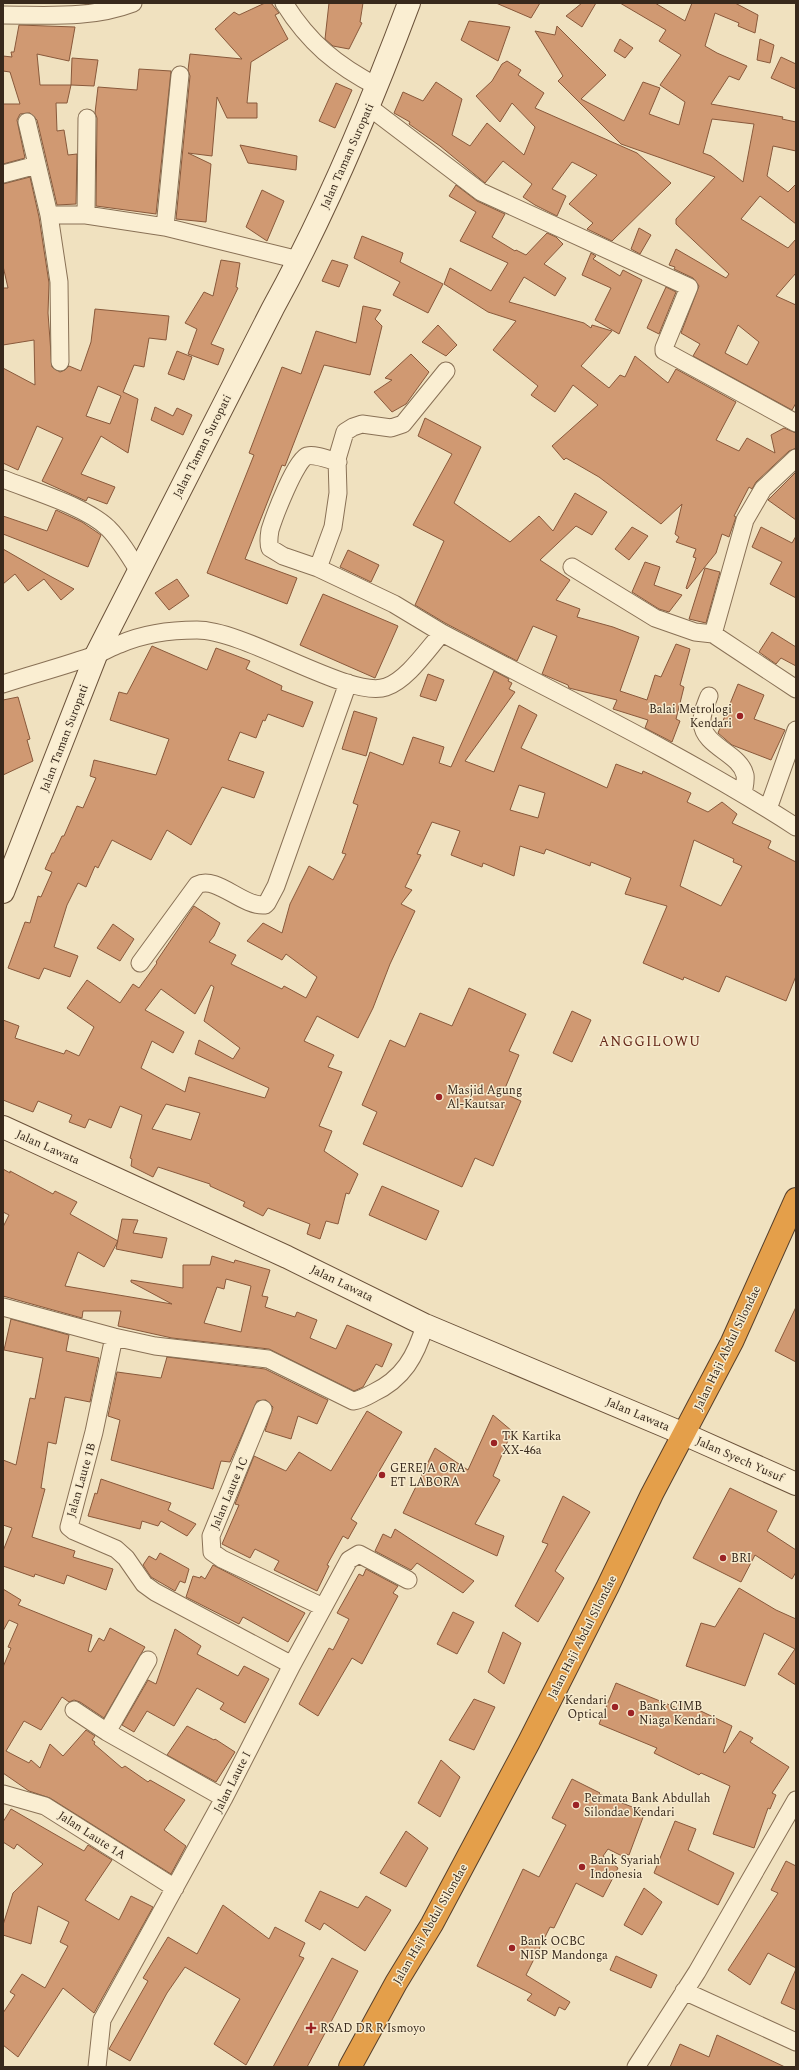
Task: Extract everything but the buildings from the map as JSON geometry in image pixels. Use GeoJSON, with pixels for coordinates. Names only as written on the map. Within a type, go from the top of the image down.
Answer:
{"type":"FeatureCollection","features":[{"type":"Feature","properties":{"kind":"highway","name":"Jalan Haji Abdul Silondae"},"geometry":{"type":"LineString","coordinates":[[350,2067],[396,1983],[432,1924],[529,1742],[652,1494],[732,1342],[796,1199]]}},
{"type":"Feature","properties":{"kind":"street"},"geometry":{"type":"LineString","coordinates":[[3,14],[92,14],[133,3]]}},
{"type":"Feature","properties":{"kind":"street"},"geometry":{"type":"LineString","coordinates":[[284,3],[296,22],[315,44],[338,64],[378,87]]}},
{"type":"Feature","properties":{"kind":"street","name":"Jalan Taman Suropati"},"geometry":{"type":"LineString","coordinates":[[3,892],[96,655],[138,570],[299,260],[378,87],[409,3]]}},
{"type":"Feature","properties":{"kind":"street"},"geometry":{"type":"LineString","coordinates":[[165,227],[180,74]]}},
{"type":"Feature","properties":{"kind":"street"},"geometry":{"type":"LineString","coordinates":[[369,107],[481,192],[688,287],[664,351],[796,423]]}},
{"type":"Feature","properties":{"kind":"street"},"geometry":{"type":"LineString","coordinates":[[86,215],[87,118]]}},
{"type":"Feature","properties":{"kind":"street"},"geometry":{"type":"LineString","coordinates":[[27,122],[49,216],[59,282],[60,362]]}},
{"type":"Feature","properties":{"kind":"street"},"geometry":{"type":"LineString","coordinates":[[3,174],[37,165]]}},
{"type":"Feature","properties":{"kind":"street"},"geometry":{"type":"LineString","coordinates":[[49,216],[86,215],[165,227],[299,260]]}},
{"type":"Feature","properties":{"kind":"street"},"geometry":{"type":"LineString","coordinates":[[318,568],[333,527],[338,493],[338,462],[340,446],[345,432],[362,424],[391,428],[403,424],[446,372]]}},
{"type":"Feature","properties":{"kind":"street"},"geometry":{"type":"LineString","coordinates":[[338,462],[314,456],[308,456],[302,459],[295,471],[270,530],[270,548],[284,556],[318,568],[394,604],[442,633],[593,712],[743,794],[796,827]]}},
{"type":"Feature","properties":{"kind":"street"},"geometry":{"type":"LineString","coordinates":[[713,634],[746,520],[763,489],[796,458]]}},
{"type":"Feature","properties":{"kind":"street"},"geometry":{"type":"LineString","coordinates":[[3,479],[68,504],[106,526],[117,537],[138,570]]}},
{"type":"Feature","properties":{"kind":"street"},"geometry":{"type":"LineString","coordinates":[[572,567],[655,618],[695,632],[713,634],[796,689]]}},
{"type":"Feature","properties":{"kind":"street"},"geometry":{"type":"LineString","coordinates":[[3,684],[96,655],[120,643],[144,636],[198,630],[225,634],[348,683],[372,689],[385,688],[399,681],[442,633]]}},
{"type":"Feature","properties":{"kind":"street"},"geometry":{"type":"LineString","coordinates":[[140,963],[197,885],[202,882],[215,885],[256,905],[265,905],[267,903],[276,886],[348,683]]}},
{"type":"Feature","properties":{"kind":"street"},"geometry":{"type":"LineString","coordinates":[[709,696],[702,723],[704,731],[740,766],[745,775],[743,794]]}},
{"type":"Feature","properties":{"kind":"street"},"geometry":{"type":"LineString","coordinates":[[768,809],[796,730]]}},
{"type":"Feature","properties":{"kind":"street","name":"Jalan Lawata"},"geometry":{"type":"LineString","coordinates":[[3,1127],[287,1257],[425,1325],[684,1434]]}},
{"type":"Feature","properties":{"kind":"street"},"geometry":{"type":"LineString","coordinates":[[3,1307],[114,1337],[155,1346],[268,1359],[353,1401],[359,1400],[382,1389],[404,1371],[421,1340],[425,1325]]}},
{"type":"Feature","properties":{"kind":"street","name":"Jalan Laute 1B"},"geometry":{"type":"LineString","coordinates":[[114,1337],[94,1432],[69,1527],[74,1531],[116,1549],[126,1558],[133,1571],[144,1584],[155,1592],[292,1665]]}},
{"type":"Feature","properties":{"kind":"street","name":"Jalan Laute 1C"},"geometry":{"type":"LineString","coordinates":[[263,1409],[211,1536],[212,1552],[218,1557],[323,1606]]}},
{"type":"Feature","properties":{"kind":"street","name":"Jalan Syech Yusuf"},"geometry":{"type":"LineString","coordinates":[[684,1434],[796,1484]]}},
{"type":"Feature","properties":{"kind":"street","name":"Jalan Laute I"},"geometry":{"type":"LineString","coordinates":[[97,2067],[102,2020],[224,1798],[323,1606],[350,1560],[358,1554],[408,1580]]}},
{"type":"Feature","properties":{"kind":"street"},"geometry":{"type":"LineString","coordinates":[[107,1732],[148,1660]]}},
{"type":"Feature","properties":{"kind":"street"},"geometry":{"type":"LineString","coordinates":[[74,1710],[107,1732],[224,1798]]}},
{"type":"Feature","properties":{"kind":"street","name":"Jalan Laute 1A"},"geometry":{"type":"LineString","coordinates":[[3,1794],[45,1806],[175,1888]]}},
{"type":"Feature","properties":{"kind":"street"},"geometry":{"type":"LineString","coordinates":[[636,2067],[684,1991],[796,1800]]}},
{"type":"Feature","properties":{"kind":"street"},"geometry":{"type":"LineString","coordinates":[[684,1991],[796,2042]]}},
{"type":"Feature","properties":{"kind":"place","name":"Balai Metrologi Kendari"},"geometry":{"type":"Point","coordinates":[740,716]}},
{"type":"Feature","properties":{"kind":"place","name":"Masjid Agung Al-Kautsar"},"geometry":{"type":"Point","coordinates":[439,1097]}},
{"type":"Feature","properties":{"kind":"place","name":"TK Kartika XX-46a"},"geometry":{"type":"Point","coordinates":[494,1443]}},
{"type":"Feature","properties":{"kind":"place","name":"GEREJA ORA ET LABORA"},"geometry":{"type":"Point","coordinates":[382,1475]}},
{"type":"Feature","properties":{"kind":"place","name":"BRI"},"geometry":{"type":"Point","coordinates":[723,1558]}},
{"type":"Feature","properties":{"kind":"place","name":"Kendari Optical"},"geometry":{"type":"Point","coordinates":[615,1707]}},
{"type":"Feature","properties":{"kind":"place","name":"Bank CIMB Niaga Kendari"},"geometry":{"type":"Point","coordinates":[631,1713]}},
{"type":"Feature","properties":{"kind":"place","name":"Permata Bank Abdullah Silondae Kendari"},"geometry":{"type":"Point","coordinates":[576,1805]}},
{"type":"Feature","properties":{"kind":"place","name":"Bank Syariah Indonesia"},"geometry":{"type":"Point","coordinates":[582,1867]}},
{"type":"Feature","properties":{"kind":"place","name":"Bank OCBC NISP Mandonga"},"geometry":{"type":"Point","coordinates":[512,1948]}},
{"type":"Feature","properties":{"kind":"place","name":"RSAD DR R Ismoyo"},"geometry":{"type":"Point","coordinates":[311,2028]}},
{"type":"Feature","properties":{"kind":"district","name":"ANGGILOWU"},"geometry":{"type":"Point","coordinates":[650,1041]}}]}
